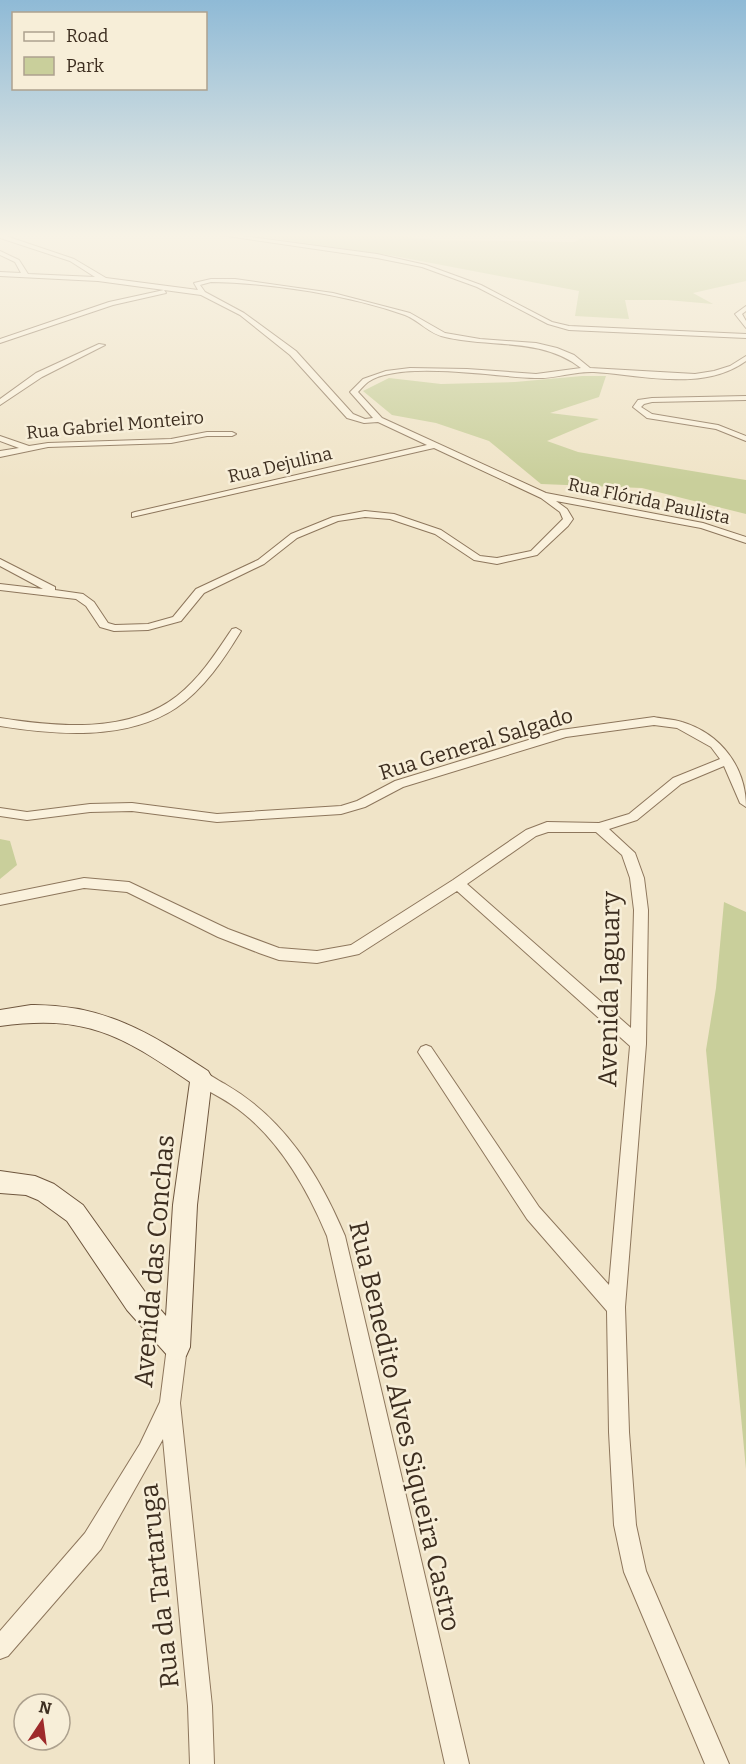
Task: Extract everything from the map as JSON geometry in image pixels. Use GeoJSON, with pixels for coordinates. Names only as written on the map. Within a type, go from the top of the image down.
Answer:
{"type":"FeatureCollection","features":[{"type":"Feature","properties":{"kind":"street"},"geometry":{"type":"LineString","coordinates":[[0,341],[75,315]]}},
{"type":"Feature","properties":{"kind":"street"},"geometry":{"type":"LineString","coordinates":[[244,315],[293,353],[350,416],[364,421],[379,420]]}},
{"type":"Feature","properties":{"kind":"street"},"geometry":{"type":"LineString","coordinates":[[410,315],[445,336],[550,347],[569,355],[587,369]]}},
{"type":"Feature","properties":{"kind":"street"},"geometry":{"type":"LineString","coordinates":[[538,315],[561,327],[746,336]]}},
{"type":"Feature","properties":{"kind":"street"},"geometry":{"type":"LineString","coordinates":[[0,403],[39,375],[101,345]]}},
{"type":"Feature","properties":{"kind":"street"},"geometry":{"type":"LineString","coordinates":[[0,587],[56,591],[83,598],[104,625],[108,626],[131,628],[161,625],[177,619],[200,591],[261,562],[294,536],[336,519],[365,514],[391,516],[438,532],[477,558],[510,560],[534,553],[568,519],[564,511],[544,496],[379,420],[354,392],[360,384],[379,375],[433,370],[538,376],[587,369],[703,375],[738,367],[746,358]]}},
{"type":"Feature","properties":{"kind":"street"},"geometry":{"type":"LineString","coordinates":[[746,398],[652,400],[641,402],[637,407],[650,416],[718,428],[746,439]]}},
{"type":"Feature","properties":{"kind":"street","name":"Rua Gabriel Monteiro"},"geometry":{"type":"LineString","coordinates":[[0,454],[68,443],[171,441],[207,434],[232,434]]}},
{"type":"Feature","properties":{"kind":"street"},"geometry":{"type":"LineString","coordinates":[[0,438],[28,449]]}},
{"type":"Feature","properties":{"kind":"street"},"geometry":{"type":"LineString","coordinates":[[0,446],[16,445]]}},
{"type":"Feature","properties":{"kind":"street","name":"Rua Dejulina"},"geometry":{"type":"LineString","coordinates":[[135,515],[434,446]]}},
{"type":"Feature","properties":{"kind":"street","name":"Rua Flórida Paulista"},"geometry":{"type":"LineString","coordinates":[[544,496],[703,526],[746,540]]}},
{"type":"Feature","properties":{"kind":"street"},"geometry":{"type":"LineString","coordinates":[[0,562],[56,591]]}},
{"type":"Feature","properties":{"kind":"street"},"geometry":{"type":"LineString","coordinates":[[0,722],[44,730],[73,729],[112,724],[160,711],[177,700],[203,676],[236,632]]}},
{"type":"Feature","properties":{"kind":"street","name":"Rua General Salgado"},"geometry":{"type":"LineString","coordinates":[[0,812],[27,816],[90,808],[132,807],[217,818],[341,810],[361,804],[399,784],[565,733],[644,721],[666,722],[689,728],[715,744],[727,760],[746,803]]}},
{"type":"Feature","properties":{"kind":"street"},"geometry":{"type":"LineString","coordinates":[[0,900],[84,883],[129,887],[223,933],[279,954],[317,957],[354,950],[458,884],[531,832],[547,826],[599,828],[633,817],[677,781],[727,760]]}},
{"type":"Feature","properties":{"kind":"street","name":"Avenida Jaguary"},"geometry":{"type":"LineString","coordinates":[[599,828],[628,853],[637,878],[641,910],[638,1044],[616,1307],[619,1432],[628,1537],[635,1572],[717,1764]]}},
{"type":"Feature","properties":{"kind":"street"},"geometry":{"type":"LineString","coordinates":[[458,884],[638,1044]]}},
{"type":"Feature","properties":{"kind":"street"},"geometry":{"type":"LineString","coordinates":[[0,1018],[59,1011],[87,1015],[147,1041],[201,1078]]}},
{"type":"Feature","properties":{"kind":"street"},"geometry":{"type":"LineString","coordinates":[[426,1052],[533,1213],[616,1307]]}},
{"type":"Feature","properties":{"kind":"street","name":"Avenida das Conchas"},"geometry":{"type":"LineString","coordinates":[[0,1648],[93,1541],[147,1451],[170,1403],[177,1347],[185,1205],[201,1078]]}},
{"type":"Feature","properties":{"kind":"street","name":"Rua Benedito Alves Siqueira Castro"},"geometry":{"type":"LineString","coordinates":[[201,1078],[249,1108],[288,1151],[322,1204],[336,1236],[456,1764]]}},
{"type":"Feature","properties":{"kind":"street"},"geometry":{"type":"LineString","coordinates":[[0,1182],[27,1184],[46,1192],[75,1213],[136,1301],[177,1347]]}},
{"type":"Feature","properties":{"kind":"street","name":"Rua da Tartaruga"},"geometry":{"type":"LineString","coordinates":[[170,1403],[200,1706],[202,1764]]}},
{"type":"Feature","properties":{"kind":"green space"},"geometry":{"type":"Polygon","coordinates":[[[628,315],[629,319],[575,316],[628,315]]]}},
{"type":"Feature","properties":{"kind":"green space"},"geometry":{"type":"Polygon","coordinates":[[[606,376],[599,397],[550,413],[599,419],[547,441],[578,452],[746,480],[746,514],[642,488],[541,484],[489,441],[436,423],[392,415],[363,391],[389,378],[441,384],[515,382],[606,376]]]}},
{"type":"Feature","properties":{"kind":"green space"},"geometry":{"type":"Polygon","coordinates":[[[0,839],[10,841],[17,865],[0,879],[0,839]]]}},
{"type":"Feature","properties":{"kind":"green space"},"geometry":{"type":"Polygon","coordinates":[[[724,902],[746,912],[746,1469],[706,1050],[716,988],[724,902]]]}}]}
